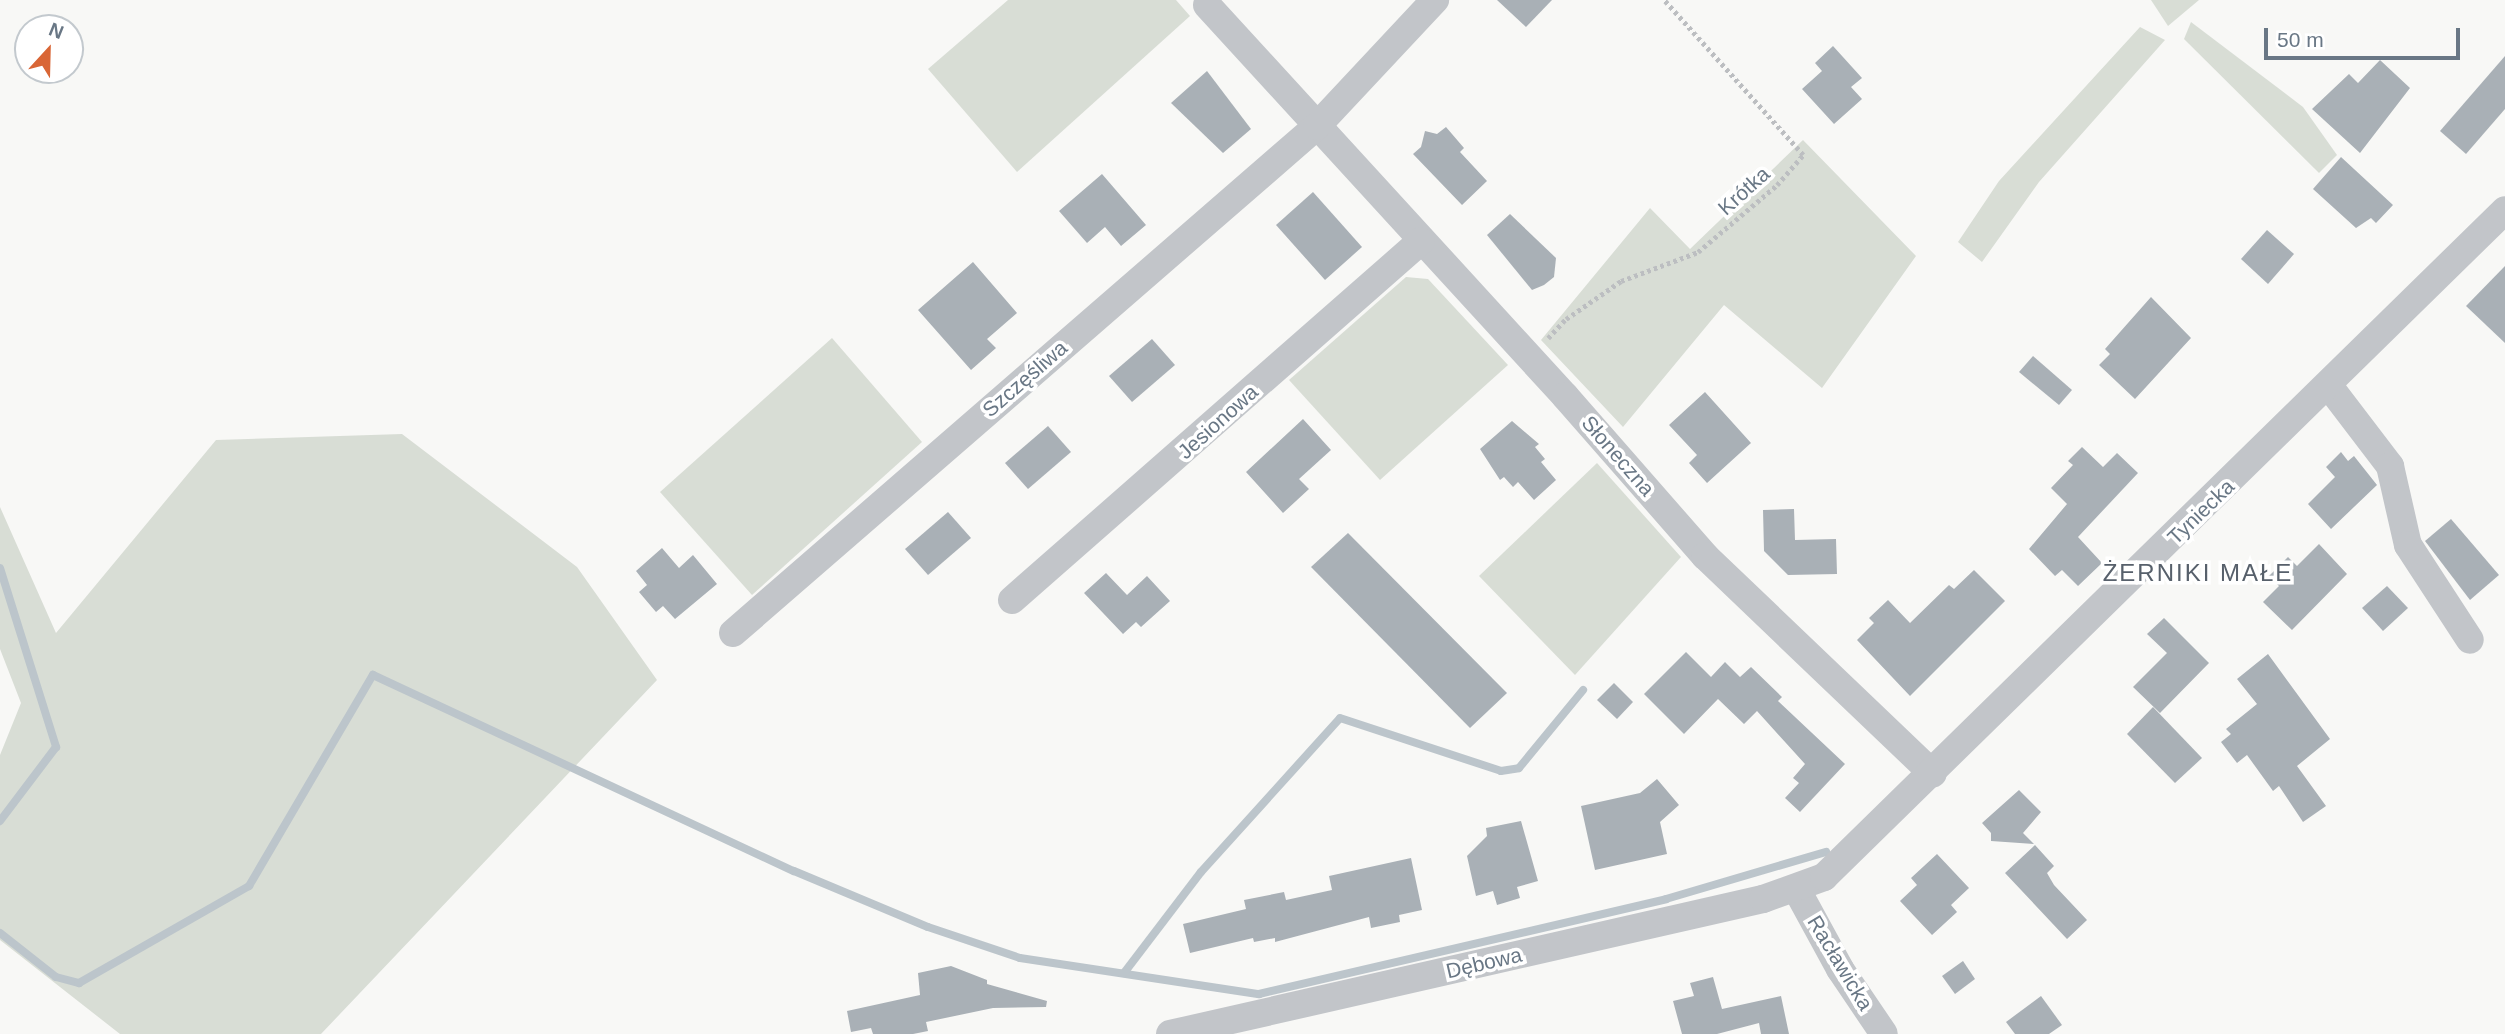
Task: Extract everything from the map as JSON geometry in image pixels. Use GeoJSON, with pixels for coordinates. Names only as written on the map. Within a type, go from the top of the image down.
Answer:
{"type":"FeatureCollection","features":[{"type":"Feature","properties":{"kind":"street","name":"Szczęśliwa"},"geometry":{"type":"LineString","coordinates":[[733,633],[1317,126],[1435,0]]}},
{"type":"Feature","properties":{"kind":"street","name":"Słoneczna"},"geometry":{"type":"LineString","coordinates":[[1207,5],[1530,357],[1705,556],[1933,774]]}},
{"type":"Feature","properties":{"kind":"street","name":"Tyniecka"},"geometry":{"type":"LineString","coordinates":[[1797,890],[1832,870],[1933,774],[2505,210]]}},
{"type":"Feature","properties":{"kind":"street","name":"Jesionowa"},"geometry":{"type":"LineString","coordinates":[[1012,600],[1421,241]]}},
{"type":"Feature","properties":{"kind":"street"},"geometry":{"type":"LineString","coordinates":[[2329,386],[2390,466],[2408,545],[2470,640]]}},
{"type":"Feature","properties":{"kind":"street","name":"Dębowa"},"geometry":{"type":"LineString","coordinates":[[1170,1034],[1797,890]]}},
{"type":"Feature","properties":{"kind":"street","name":"Racławicka"},"geometry":{"type":"LineString","coordinates":[[1797,890],[1840,969],[1884,1034]]}},
{"type":"Feature","properties":{"kind":"path","name":"Krótka"},"geometry":{"type":"LineString","coordinates":[[1530,357],[1566,319],[1621,281],[1698,252],[1777,185],[1803,155],[1664,0]]}},
{"type":"Feature","properties":{"kind":"shaded area"},"geometry":{"type":"Polygon","coordinates":[[[1008,0],[1176,0],[1190,16],[1017,172],[928,69],[1008,0]]]}},
{"type":"Feature","properties":{"kind":"shaded area"},"geometry":{"type":"Polygon","coordinates":[[[2151,0],[2199,0],[2168,26],[2151,0]]]}},
{"type":"Feature","properties":{"kind":"shaded area"},"geometry":{"type":"Polygon","coordinates":[[[2191,22],[2303,107],[2337,155],[2319,173],[2184,39],[2191,22]]]}},
{"type":"Feature","properties":{"kind":"shaded area"},"geometry":{"type":"Polygon","coordinates":[[[2140,27],[2165,40],[2039,182],[1982,262],[1958,242],[1999,181],[2140,27]]]}},
{"type":"Feature","properties":{"kind":"shaded area"},"geometry":{"type":"Polygon","coordinates":[[[1803,140],[1916,256],[1822,388],[1724,305],[1623,427],[1541,340],[1650,208],[1690,249],[1803,140]]]}},
{"type":"Feature","properties":{"kind":"shaded area"},"geometry":{"type":"Polygon","coordinates":[[[1406,277],[1428,279],[1508,365],[1380,480],[1289,380],[1406,277]]]}},
{"type":"Feature","properties":{"kind":"shaded area"},"geometry":{"type":"Polygon","coordinates":[[[832,338],[922,442],[752,595],[660,492],[832,338]]]}},
{"type":"Feature","properties":{"kind":"shaded area"},"geometry":{"type":"Polygon","coordinates":[[[402,434],[577,567],[657,680],[321,1034],[120,1034],[0,940],[0,755],[21,703],[0,649],[0,507],[56,633],[216,440],[402,434]]]}},
{"type":"Feature","properties":{"kind":"shaded area"},"geometry":{"type":"Polygon","coordinates":[[[1597,463],[1681,557],[1575,675],[1479,576],[1597,463]]]}},
{"type":"Feature","properties":{"kind":"building"},"geometry":{"type":"Polygon","coordinates":[[[1497,0],[1552,0],[1526,27],[1497,0]]]}},
{"type":"Feature","properties":{"kind":"building"},"geometry":{"type":"Polygon","coordinates":[[[1833,46],[1862,78],[1851,87],[1862,99],[1834,124],[1802,89],[1822,71],[1815,63],[1833,46]]]}},
{"type":"Feature","properties":{"kind":"building"},"geometry":{"type":"Polygon","coordinates":[[[2505,56],[2505,109],[2466,154],[2440,131],[2505,56]]]}},
{"type":"Feature","properties":{"kind":"building"},"geometry":{"type":"Polygon","coordinates":[[[2380,60],[2410,88],[2360,153],[2312,109],[2349,74],[2358,83],[2380,60]]]}},
{"type":"Feature","properties":{"kind":"building"},"geometry":{"type":"Polygon","coordinates":[[[1207,71],[1251,129],[1223,153],[1171,103],[1207,71]]]}},
{"type":"Feature","properties":{"kind":"building"},"geometry":{"type":"Polygon","coordinates":[[[1446,127],[1464,148],[1460,152],[1487,181],[1462,205],[1413,154],[1421,147],[1425,131],[1437,134],[1446,127]]]}},
{"type":"Feature","properties":{"kind":"building"},"geometry":{"type":"Polygon","coordinates":[[[2341,157],[2393,205],[2376,223],[2371,218],[2356,228],[2313,189],[2341,157]]]}},
{"type":"Feature","properties":{"kind":"building"},"geometry":{"type":"Polygon","coordinates":[[[1102,174],[1146,225],[1121,246],[1105,227],[1087,243],[1059,211],[1102,174]]]}},
{"type":"Feature","properties":{"kind":"building"},"geometry":{"type":"Polygon","coordinates":[[[1313,192],[1362,247],[1325,280],[1276,225],[1313,192]]]}},
{"type":"Feature","properties":{"kind":"building"},"geometry":{"type":"Polygon","coordinates":[[[1510,214],[1556,258],[1554,277],[1532,290],[1487,235],[1510,214]]]}},
{"type":"Feature","properties":{"kind":"building"},"geometry":{"type":"Polygon","coordinates":[[[2267,230],[2294,254],[2268,284],[2241,259],[2267,230]]]}},
{"type":"Feature","properties":{"kind":"building"},"geometry":{"type":"Polygon","coordinates":[[[973,262],[1017,313],[987,339],[996,348],[971,370],[918,310],[973,262]]]}},
{"type":"Feature","properties":{"kind":"building"},"geometry":{"type":"Polygon","coordinates":[[[2505,266],[2505,343],[2466,306],[2505,266]]]}},
{"type":"Feature","properties":{"kind":"building"},"geometry":{"type":"Polygon","coordinates":[[[2151,297],[2191,338],[2135,399],[2099,365],[2110,354],[2105,349],[2151,297]]]}},
{"type":"Feature","properties":{"kind":"building"},"geometry":{"type":"Polygon","coordinates":[[[1152,339],[1175,365],[1132,402],[1109,376],[1152,339]]]}},
{"type":"Feature","properties":{"kind":"building"},"geometry":{"type":"Polygon","coordinates":[[[2033,356],[2072,390],[2059,405],[2019,372],[2033,356]]]}},
{"type":"Feature","properties":{"kind":"building"},"geometry":{"type":"Polygon","coordinates":[[[1705,392],[1751,443],[1707,483],[1689,463],[1697,455],[1669,425],[1705,392]]]}},
{"type":"Feature","properties":{"kind":"building"},"geometry":{"type":"Polygon","coordinates":[[[1303,419],[1331,450],[1299,479],[1309,489],[1283,513],[1246,472],[1303,419]]]}},
{"type":"Feature","properties":{"kind":"building"},"geometry":{"type":"Polygon","coordinates":[[[1512,421],[1539,444],[1535,447],[1545,459],[1541,462],[1556,480],[1534,500],[1518,482],[1513,487],[1504,477],[1500,480],[1480,449],[1512,421]]]}},
{"type":"Feature","properties":{"kind":"building"},"geometry":{"type":"Polygon","coordinates":[[[1048,426],[1071,452],[1028,489],[1005,463],[1048,426]]]}},
{"type":"Feature","properties":{"kind":"building"},"geometry":{"type":"Polygon","coordinates":[[[2082,447],[2103,467],[2117,453],[2138,473],[2078,537],[2102,563],[2078,586],[2062,570],[2055,576],[2029,549],[2067,504],[2051,488],[2073,465],[2068,461],[2082,447]]]}},
{"type":"Feature","properties":{"kind":"building"},"geometry":{"type":"Polygon","coordinates":[[[2341,452],[2348,461],[2354,456],[2377,485],[2331,529],[2308,504],[2335,477],[2326,467],[2341,452]]]}},
{"type":"Feature","properties":{"kind":"building"},"geometry":{"type":"Polygon","coordinates":[[[1794,509],[1795,540],[1836,539],[1837,574],[1788,575],[1764,551],[1763,510],[1794,509]]]}},
{"type":"Feature","properties":{"kind":"building"},"geometry":{"type":"Polygon","coordinates":[[[948,512],[971,538],[928,575],[905,549],[948,512]]]}},
{"type":"Feature","properties":{"kind":"building"},"geometry":{"type":"Polygon","coordinates":[[[2451,519],[2499,575],[2470,600],[2425,541],[2451,519]]]}},
{"type":"Feature","properties":{"kind":"building"},"geometry":{"type":"Polygon","coordinates":[[[1348,533],[1507,693],[1470,728],[1311,567],[1348,533]]]}},
{"type":"Feature","properties":{"kind":"building"},"geometry":{"type":"Polygon","coordinates":[[[2319,544],[2347,574],[2292,630],[2263,602],[2279,586],[2269,576],[2288,557],[2297,566],[2319,544]]]}},
{"type":"Feature","properties":{"kind":"building"},"geometry":{"type":"Polygon","coordinates":[[[662,548],[679,568],[693,555],[717,584],[675,619],[663,606],[656,612],[639,592],[647,585],[636,571],[662,548]]]}},
{"type":"Feature","properties":{"kind":"building"},"geometry":{"type":"Polygon","coordinates":[[[1974,570],[2005,601],[1910,696],[1857,640],[1874,623],[1869,618],[1888,600],[1910,623],[1949,585],[1954,589],[1974,570]]]}},
{"type":"Feature","properties":{"kind":"building"},"geometry":{"type":"Polygon","coordinates":[[[1106,573],[1127,595],[1147,576],[1170,601],[1141,627],[1136,622],[1123,634],[1084,593],[1106,573]]]}},
{"type":"Feature","properties":{"kind":"building"},"geometry":{"type":"Polygon","coordinates":[[[2387,586],[2408,608],[2383,631],[2362,608],[2387,586]]]}},
{"type":"Feature","properties":{"kind":"building"},"geometry":{"type":"Polygon","coordinates":[[[2164,618],[2209,663],[2160,713],[2133,687],[2167,653],[2147,634],[2164,618]]]}},
{"type":"Feature","properties":{"kind":"building"},"geometry":{"type":"Polygon","coordinates":[[[1686,652],[1711,677],[1725,662],[1740,677],[1751,667],[1782,697],[1778,701],[1845,764],[1800,812],[1785,798],[1799,783],[1793,778],[1805,764],[1757,711],[1744,724],[1718,699],[1684,734],[1644,694],[1686,652]]]}},
{"type":"Feature","properties":{"kind":"building"},"geometry":{"type":"Polygon","coordinates":[[[2268,654],[2330,739],[2297,766],[2326,806],[2303,822],[2279,786],[2273,791],[2247,755],[2237,763],[2221,742],[2231,734],[2226,729],[2257,704],[2237,679],[2268,654]]]}},
{"type":"Feature","properties":{"kind":"building"},"geometry":{"type":"Polygon","coordinates":[[[1614,683],[1633,702],[1617,719],[1597,700],[1614,683]]]}},
{"type":"Feature","properties":{"kind":"building"},"geometry":{"type":"Polygon","coordinates":[[[2153,707],[2202,758],[2175,783],[2127,734],[2153,707]]]}},
{"type":"Feature","properties":{"kind":"building"},"geometry":{"type":"Polygon","coordinates":[[[1657,779],[1679,805],[1660,822],[1667,854],[1595,870],[1581,806],[1640,793],[1657,779]]]}},
{"type":"Feature","properties":{"kind":"building"},"geometry":{"type":"Polygon","coordinates":[[[2019,790],[2041,812],[2023,833],[2034,844],[1991,841],[1991,833],[1982,823],[2019,790]]]}},
{"type":"Feature","properties":{"kind":"building"},"geometry":{"type":"Polygon","coordinates":[[[1521,821],[1538,881],[1517,887],[1520,898],[1497,905],[1493,891],[1476,896],[1467,856],[1487,836],[1486,828],[1521,821]]]}},
{"type":"Feature","properties":{"kind":"building"},"geometry":{"type":"Polygon","coordinates":[[[2035,845],[2054,866],[2047,873],[2054,885],[2087,920],[2067,939],[2005,873],[2035,845]]]}},
{"type":"Feature","properties":{"kind":"building"},"geometry":{"type":"Polygon","coordinates":[[[1937,854],[1969,888],[1951,905],[1957,912],[1932,935],[1900,901],[1917,885],[1911,878],[1937,854]]]}},
{"type":"Feature","properties":{"kind":"building"},"geometry":{"type":"Polygon","coordinates":[[[1411,858],[1422,910],[1399,915],[1400,922],[1371,928],[1369,917],[1275,942],[1275,938],[1254,942],[1253,938],[1190,953],[1183,924],[1246,909],[1244,900],[1284,892],[1286,900],[1332,890],[1329,876],[1411,858]]]}},
{"type":"Feature","properties":{"kind":"building"},"geometry":{"type":"Polygon","coordinates":[[[1963,961],[1975,979],[1955,994],[1942,976],[1963,961]]]}},
{"type":"Feature","properties":{"kind":"building"},"geometry":{"type":"Polygon","coordinates":[[[951,966],[987,980],[987,984],[1047,1001],[1046,1007],[993,1008],[926,1022],[928,1031],[913,1034],[873,1034],[871,1028],[851,1032],[847,1011],[920,995],[918,973],[951,966]]]}},
{"type":"Feature","properties":{"kind":"building"},"geometry":{"type":"Polygon","coordinates":[[[1713,977],[1722,1009],[1781,996],[1789,1034],[1761,1034],[1759,1023],[1717,1034],[1682,1034],[1673,1001],[1694,996],[1690,983],[1713,977]]]}},
{"type":"Feature","properties":{"kind":"building"},"geometry":{"type":"Polygon","coordinates":[[[2041,996],[2062,1025],[2049,1034],[2015,1034],[2006,1022],[2041,996]]]}},
{"type":"Feature","properties":{"kind":"waterway"},"geometry":{"type":"LineString","coordinates":[[0,568],[56,747],[0,821]]}},
{"type":"Feature","properties":{"kind":"waterway"},"geometry":{"type":"LineString","coordinates":[[0,933],[56,977],[79,983],[249,886],[373,675],[794,871],[928,927],[1020,958],[1259,994],[1666,899],[1826,852]]}},
{"type":"Feature","properties":{"kind":"waterway"},"geometry":{"type":"LineString","coordinates":[[1124,973],[1201,872],[1340,718],[1501,771],[1519,768],[1583,690]]}},
{"type":"Feature","properties":{"kind":"district","name":"ŻERNIKI MAŁE"},"geometry":{"type":"Point","coordinates":[2198,573]}}]}
